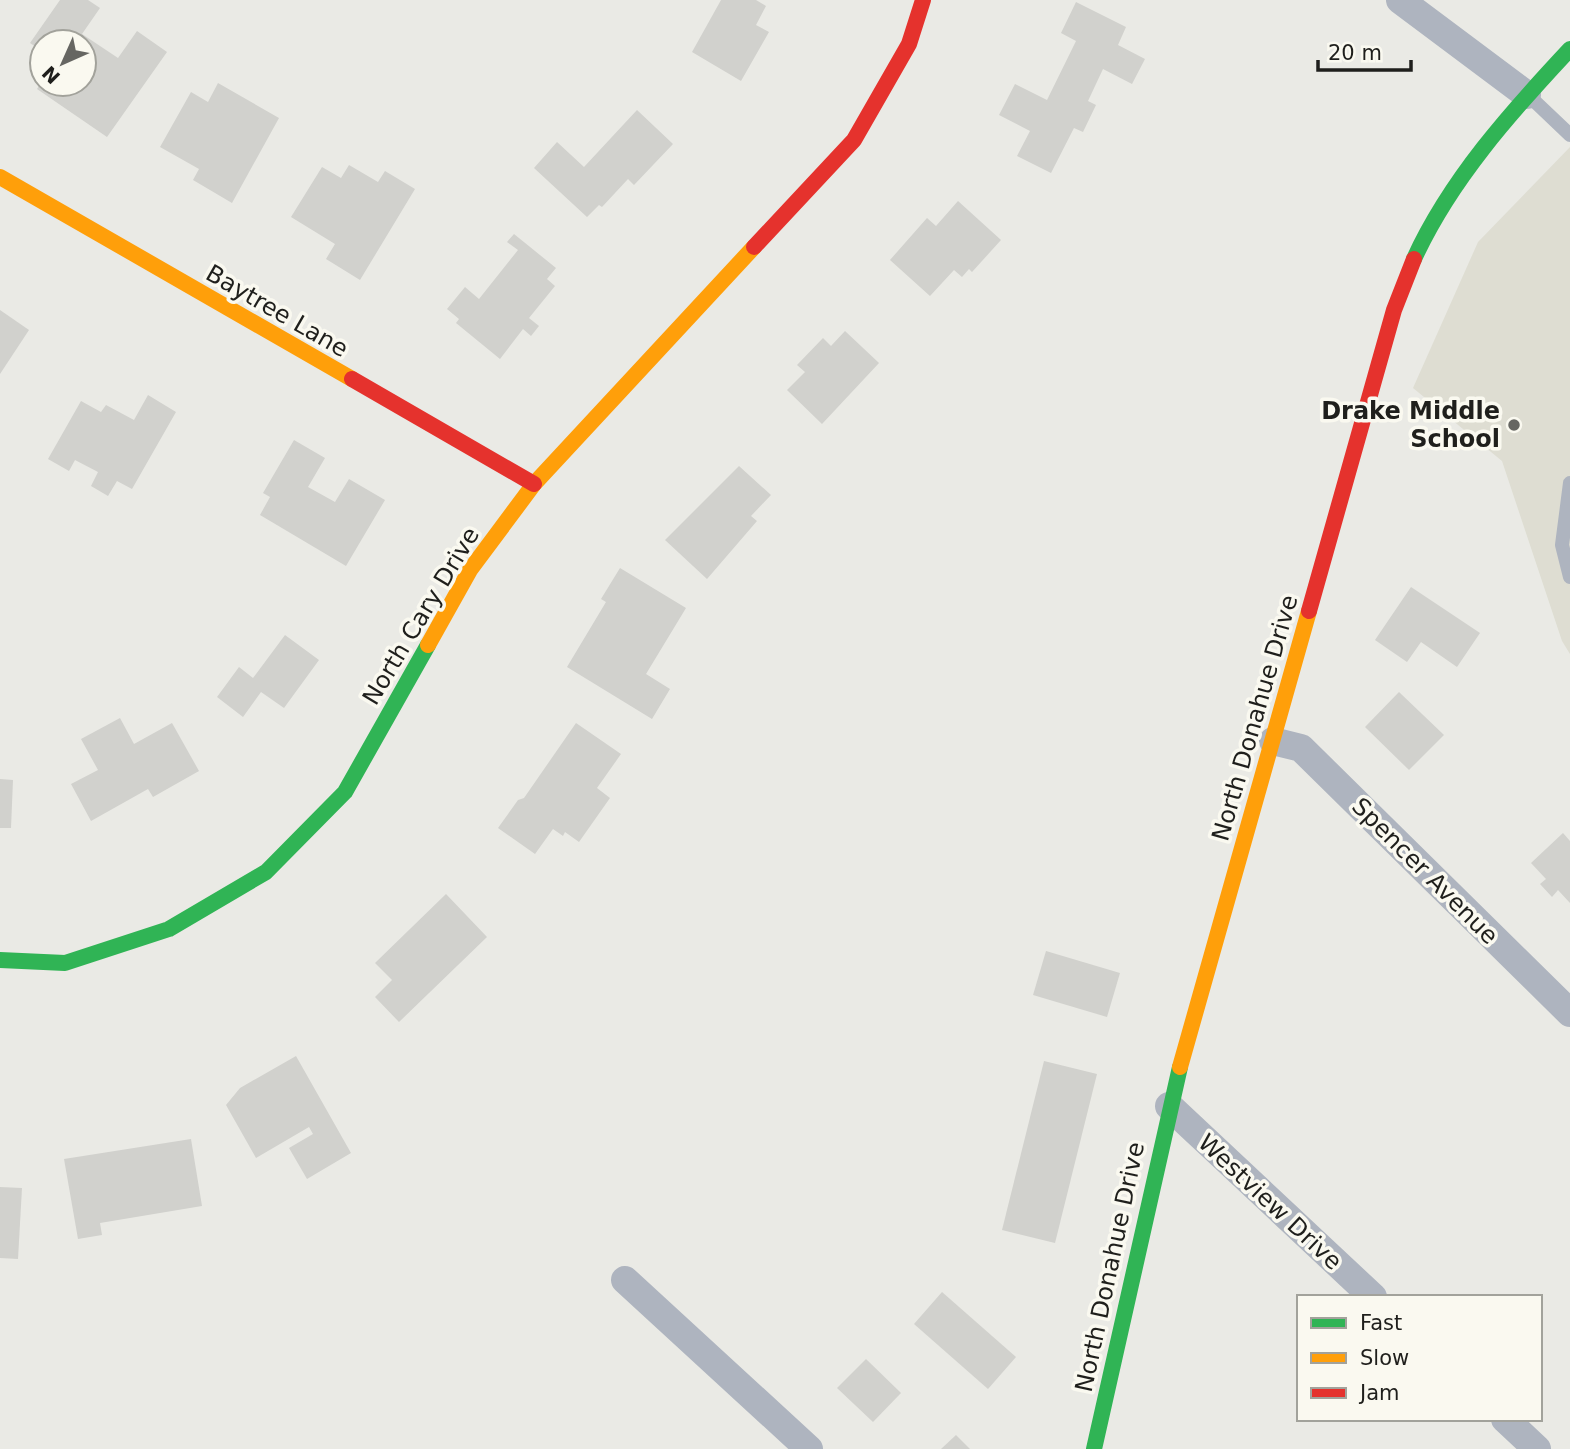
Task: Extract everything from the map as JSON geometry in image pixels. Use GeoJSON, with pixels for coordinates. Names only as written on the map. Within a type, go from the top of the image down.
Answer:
{"type":"FeatureCollection","features":[{"type":"Feature","properties":{"kind":"street","name":"North Cary Drive"},"geometry":{"type":"LineString","coordinates":[[0,960],[65,963],[169,929],[265,872],[345,792],[470,570],[534,484],[854,140],[909,44],[923,0]]}},
{"type":"Feature","properties":{"kind":"street"},"geometry":{"type":"LineString","coordinates":[[1400,0],[1527,95]]}},
{"type":"Feature","properties":{"kind":"street","name":"North Donahue Drive"},"geometry":{"type":"LineString","coordinates":[[1094,1449],[1169,1106],[1386,336],[1403,286],[1436,217],[1527,95],[1570,49]]}},
{"type":"Feature","properties":{"kind":"street","name":"Baytree Lane"},"geometry":{"type":"LineString","coordinates":[[0,177],[37,201],[534,484]]}},
{"type":"Feature","properties":{"kind":"street","name":"Spencer Avenue"},"geometry":{"type":"LineString","coordinates":[[1273,741],[1301,748],[1570,1013]]}},
{"type":"Feature","properties":{"kind":"street","name":"Westview Drive"},"geometry":{"type":"LineString","coordinates":[[1169,1106],[1371,1295]]}},
{"type":"Feature","properties":{"kind":"street"},"geometry":{"type":"LineString","coordinates":[[625,1280],[809,1449]]}},
{"type":"Feature","properties":{"kind":"street"},"geometry":{"type":"LineString","coordinates":[[1507,1421],[1537,1449]]}},
{"type":"Feature","properties":{"kind":"lane"},"geometry":{"type":"LineString","coordinates":[[1527,95],[1570,135]]}},
{"type":"Feature","properties":{"kind":"lane"},"geometry":{"type":"LineString","coordinates":[[1570,483],[1562,545],[1570,577]]}},
{"type":"Feature","properties":{"kind":"shaded area","name":"Drake Middle School"},"geometry":{"type":"Polygon","coordinates":[[[1570,147],[1570,654],[1562,641],[1502,461],[1413,388],[1478,242],[1570,147]]]}},
{"type":"Feature","properties":{"kind":"building"},"geometry":{"type":"Polygon","coordinates":[[[60,0],[88,0],[100,8],[86,28],[40,28],[60,0]]]}},
{"type":"Feature","properties":{"kind":"building"},"geometry":{"type":"Polygon","coordinates":[[[721,0],[756,0],[766,6],[756,25],[769,32],[741,81],[692,52],[721,0]]]}},
{"type":"Feature","properties":{"kind":"building"},"geometry":{"type":"Polygon","coordinates":[[[1076,2],[1126,27],[1118,45],[1145,59],[1132,84],[1103,69],[1088,101],[1096,105],[1083,132],[1074,128],[1051,173],[1017,156],[1030,131],[999,115],[1015,84],[1047,100],[1076,41],[1061,33],[1076,2]]]}},
{"type":"Feature","properties":{"kind":"building"},"geometry":{"type":"Polygon","coordinates":[[[137,31],[167,52],[107,137],[50,98],[98,98],[98,45],[118,58],[137,31]]]}},
{"type":"Feature","properties":{"kind":"building"},"geometry":{"type":"Polygon","coordinates":[[[218,83],[279,118],[232,203],[193,180],[199,169],[160,147],[191,92],[208,102],[218,83]]]}},
{"type":"Feature","properties":{"kind":"building"},"geometry":{"type":"Polygon","coordinates":[[[637,110],[673,144],[634,185],[628,179],[602,207],[599,205],[587,217],[534,168],[557,142],[584,167],[637,110]]]}},
{"type":"Feature","properties":{"kind":"building"},"geometry":{"type":"Polygon","coordinates":[[[349,165],[378,182],[385,171],[415,189],[360,280],[326,259],[335,244],[291,217],[322,167],[341,178],[349,165]]]}},
{"type":"Feature","properties":{"kind":"building"},"geometry":{"type":"Polygon","coordinates":[[[958,201],[1001,240],[972,272],[969,269],[962,277],[954,270],[930,296],[890,260],[927,218],[936,226],[958,201]]]}},
{"type":"Feature","properties":{"kind":"building"},"geometry":{"type":"Polygon","coordinates":[[[514,234],[556,268],[547,279],[555,286],[529,318],[539,326],[531,336],[523,329],[500,359],[456,323],[459,319],[447,309],[465,287],[479,299],[518,250],[507,242],[514,234]]]}},
{"type":"Feature","properties":{"kind":"building"},"geometry":{"type":"Polygon","coordinates":[[[0,310],[29,330],[0,374],[0,310]]]}},
{"type":"Feature","properties":{"kind":"building"},"geometry":{"type":"Polygon","coordinates":[[[845,331],[879,363],[822,424],[787,390],[805,372],[797,365],[823,338],[831,346],[845,331]]]}},
{"type":"Feature","properties":{"kind":"building"},"geometry":{"type":"Polygon","coordinates":[[[148,395],[176,412],[132,489],[117,481],[108,496],[91,486],[98,472],[75,460],[69,471],[48,459],[81,401],[101,412],[106,405],[134,420],[148,395]]]}},
{"type":"Feature","properties":{"kind":"building"},"geometry":{"type":"Polygon","coordinates":[[[294,440],[325,458],[308,487],[335,502],[349,479],[385,500],[346,566],[260,515],[270,497],[263,493],[294,440]]]}},
{"type":"Feature","properties":{"kind":"building"},"geometry":{"type":"Polygon","coordinates":[[[739,466],[771,495],[751,516],[757,521],[707,579],[665,540],[739,466]]]}},
{"type":"Feature","properties":{"kind":"building"},"geometry":{"type":"Polygon","coordinates":[[[620,568],[686,608],[646,674],[670,689],[652,719],[567,667],[606,602],[601,599],[620,568]]]}},
{"type":"Feature","properties":{"kind":"building"},"geometry":{"type":"Polygon","coordinates":[[[1411,587],[1480,633],[1457,667],[1421,642],[1407,662],[1375,640],[1411,587]]]}},
{"type":"Feature","properties":{"kind":"building"},"geometry":{"type":"Polygon","coordinates":[[[285,635],[319,660],[284,708],[261,692],[243,717],[217,697],[239,667],[253,678],[285,635]]]}},
{"type":"Feature","properties":{"kind":"building"},"geometry":{"type":"Polygon","coordinates":[[[1399,692],[1444,735],[1409,770],[1365,727],[1399,692]]]}},
{"type":"Feature","properties":{"kind":"building"},"geometry":{"type":"Polygon","coordinates":[[[120,718],[134,744],[172,723],[199,771],[153,797],[148,789],[91,821],[71,784],[98,770],[81,739],[120,718]]]}},
{"type":"Feature","properties":{"kind":"building"},"geometry":{"type":"Polygon","coordinates":[[[576,723],[621,754],[597,788],[610,798],[579,842],[565,832],[563,836],[553,829],[535,854],[498,828],[518,800],[524,798],[576,723]]]}},
{"type":"Feature","properties":{"kind":"building"},"geometry":{"type":"Polygon","coordinates":[[[0,779],[13,780],[11,828],[0,828],[0,779]]]}},
{"type":"Feature","properties":{"kind":"building"},"geometry":{"type":"Polygon","coordinates":[[[1563,833],[1570,841],[1570,903],[1558,890],[1552,897],[1540,884],[1546,879],[1531,863],[1563,833]]]}},
{"type":"Feature","properties":{"kind":"building"},"geometry":{"type":"Polygon","coordinates":[[[446,894],[487,937],[399,1022],[375,997],[392,980],[375,963],[446,894]]]}},
{"type":"Feature","properties":{"kind":"building"},"geometry":{"type":"Polygon","coordinates":[[[1046,951],[1120,973],[1107,1017],[1033,995],[1046,951]]]}},
{"type":"Feature","properties":{"kind":"building"},"geometry":{"type":"Polygon","coordinates":[[[296,1056],[351,1153],[307,1179],[289,1148],[313,1134],[309,1127],[256,1158],[226,1105],[240,1088],[296,1056]]]}},
{"type":"Feature","properties":{"kind":"building"},"geometry":{"type":"Polygon","coordinates":[[[1044,1061],[1097,1074],[1055,1243],[1002,1230],[1044,1061]]]}},
{"type":"Feature","properties":{"kind":"building"},"geometry":{"type":"Polygon","coordinates":[[[191,1139],[202,1206],[100,1223],[102,1235],[78,1239],[64,1159],[191,1139]]]}},
{"type":"Feature","properties":{"kind":"building"},"geometry":{"type":"Polygon","coordinates":[[[0,1187],[22,1188],[18,1259],[0,1258],[0,1187]]]}},
{"type":"Feature","properties":{"kind":"building"},"geometry":{"type":"Polygon","coordinates":[[[942,1292],[1016,1357],[988,1389],[914,1324],[942,1292]]]}},
{"type":"Feature","properties":{"kind":"building"},"geometry":{"type":"Polygon","coordinates":[[[866,1359],[901,1393],[873,1422],[837,1388],[866,1359]]]}},
{"type":"Feature","properties":{"kind":"building"},"geometry":{"type":"Polygon","coordinates":[[[956,1435],[970,1449],[941,1449],[956,1435]]]}},
{"type":"Feature","properties":{"kind":"traffic: fast"},"geometry":{"type":"LineString","coordinates":[[1414,259],[1445,202],[1483,148],[1570,49]]}},
{"type":"Feature","properties":{"kind":"traffic: fast"},"geometry":{"type":"LineString","coordinates":[[0,960],[65,963],[169,929],[266,872],[345,792],[428,645]]}},
{"type":"Feature","properties":{"kind":"traffic: fast"},"geometry":{"type":"LineString","coordinates":[[1094,1449],[1180,1067]]}},
{"type":"Feature","properties":{"kind":"traffic: slow"},"geometry":{"type":"LineString","coordinates":[[0,177],[352,379]]}},
{"type":"Feature","properties":{"kind":"traffic: slow"},"geometry":{"type":"LineString","coordinates":[[428,645],[470,570],[534,484],[754,247]]}},
{"type":"Feature","properties":{"kind":"traffic: slow"},"geometry":{"type":"LineString","coordinates":[[1180,1067],[1309,611]]}},
{"type":"Feature","properties":{"kind":"traffic: jam"},"geometry":{"type":"LineString","coordinates":[[754,247],[854,140],[909,44],[923,0]]}},
{"type":"Feature","properties":{"kind":"traffic: jam"},"geometry":{"type":"LineString","coordinates":[[1309,611],[1394,310],[1414,259]]}},
{"type":"Feature","properties":{"kind":"traffic: jam"},"geometry":{"type":"LineString","coordinates":[[352,379],[534,484]]}},
{"type":"Feature","properties":{"kind":"place","name":"Drake Middle School"},"geometry":{"type":"Point","coordinates":[1514,425]}}]}
